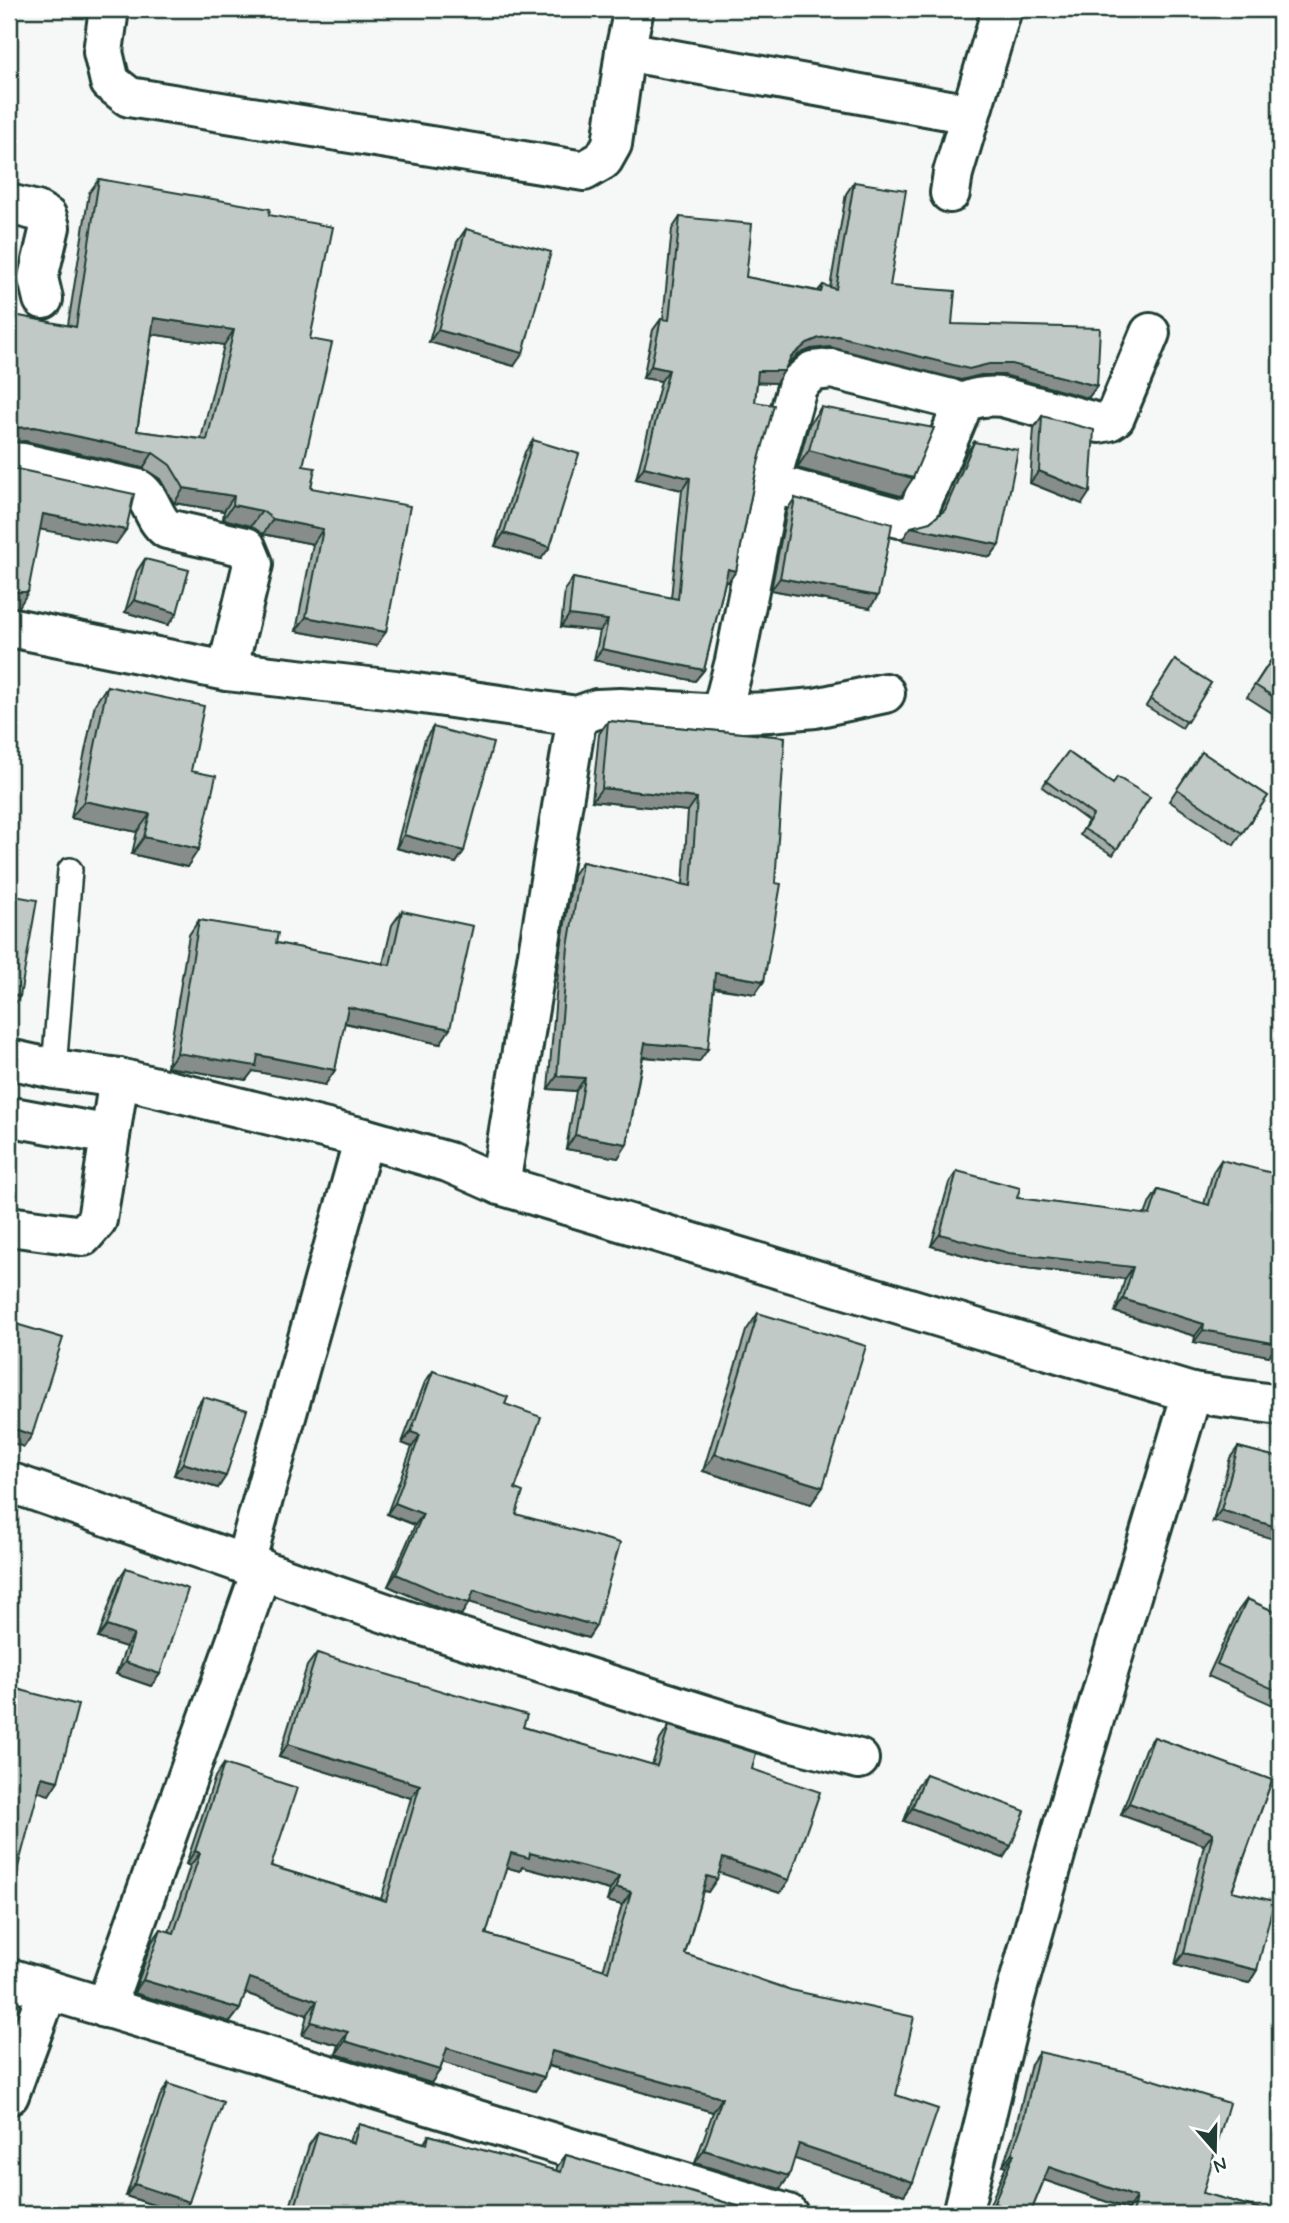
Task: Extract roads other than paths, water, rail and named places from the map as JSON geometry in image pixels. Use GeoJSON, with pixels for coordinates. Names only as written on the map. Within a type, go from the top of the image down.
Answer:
{"type":"FeatureCollection","features":[{"type":"Feature","properties":{"kind":"street"},"geometry":{"type":"LineString","coordinates":[[109,9],[103,52],[110,82],[129,97],[584,172],[603,160],[612,144],[625,51],[634,9]]}},
{"type":"Feature","properties":{"kind":"street"},"geometry":{"type":"LineString","coordinates":[[950,193],[953,173],[1002,9]]}},
{"type":"Feature","properties":{"kind":"street"},"geometry":{"type":"LineString","coordinates":[[625,51],[970,114]]}},
{"type":"Feature","properties":{"kind":"street"},"geometry":{"type":"LineString","coordinates":[[9,204],[37,211],[47,217],[50,227],[38,278],[43,299]]}},
{"type":"Feature","properties":{"kind":"street"},"geometry":{"type":"LineString","coordinates":[[957,405],[974,398],[1002,397],[1099,423],[1109,422],[1115,417],[1150,333]]}},
{"type":"Feature","properties":{"kind":"street"},"geometry":{"type":"LineString","coordinates":[[721,714],[735,661],[770,483],[798,384],[813,371],[832,369],[951,399],[957,405],[959,414],[920,507],[908,517],[899,518],[770,483]]}},
{"type":"Feature","properties":{"kind":"street"},"geometry":{"type":"LineString","coordinates":[[9,462],[138,489],[144,493],[159,523],[167,529],[246,547],[253,564],[227,671]]}},
{"type":"Feature","properties":{"kind":"street"},"geometry":{"type":"LineString","coordinates":[[9,627],[227,671],[395,690],[578,716],[597,709],[620,708],[721,714],[815,708],[885,693]]}},
{"type":"Feature","properties":{"kind":"street"},"geometry":{"type":"LineString","coordinates":[[500,1185],[578,716]]}},
{"type":"Feature","properties":{"kind":"street"},"geometry":{"type":"LineString","coordinates":[[9,1059],[54,1069],[119,1078],[364,1138],[448,1161],[500,1185],[1192,1393],[1280,1405]]}},
{"type":"Feature","properties":{"kind":"street"},"geometry":{"type":"LineString","coordinates":[[9,1226],[83,1236],[97,1220],[119,1078]]}},
{"type":"Feature","properties":{"kind":"street"},"geometry":{"type":"LineString","coordinates":[[9,1120],[18,1118],[110,1135]]}},
{"type":"Feature","properties":{"kind":"street"},"geometry":{"type":"LineString","coordinates":[[105,2008],[253,1566],[364,1138]]}},
{"type":"Feature","properties":{"kind":"street"},"geometry":{"type":"LineString","coordinates":[[962,2214],[1015,1997],[1058,1841],[1192,1393]]}},
{"type":"Feature","properties":{"kind":"street"},"geometry":{"type":"LineString","coordinates":[[9,1482],[414,1623],[782,1739],[859,1759]]}},
{"type":"Feature","properties":{"kind":"street"},"geometry":{"type":"LineString","coordinates":[[9,1978],[788,2214]]}},
{"type":"Feature","properties":{"kind":"street"},"geometry":{"type":"LineString","coordinates":[[9,2095],[48,1990]]}},
{"type":"Feature","properties":{"kind":"lane"},"geometry":{"type":"LineString","coordinates":[[54,1069],[70,870]]}}]}
